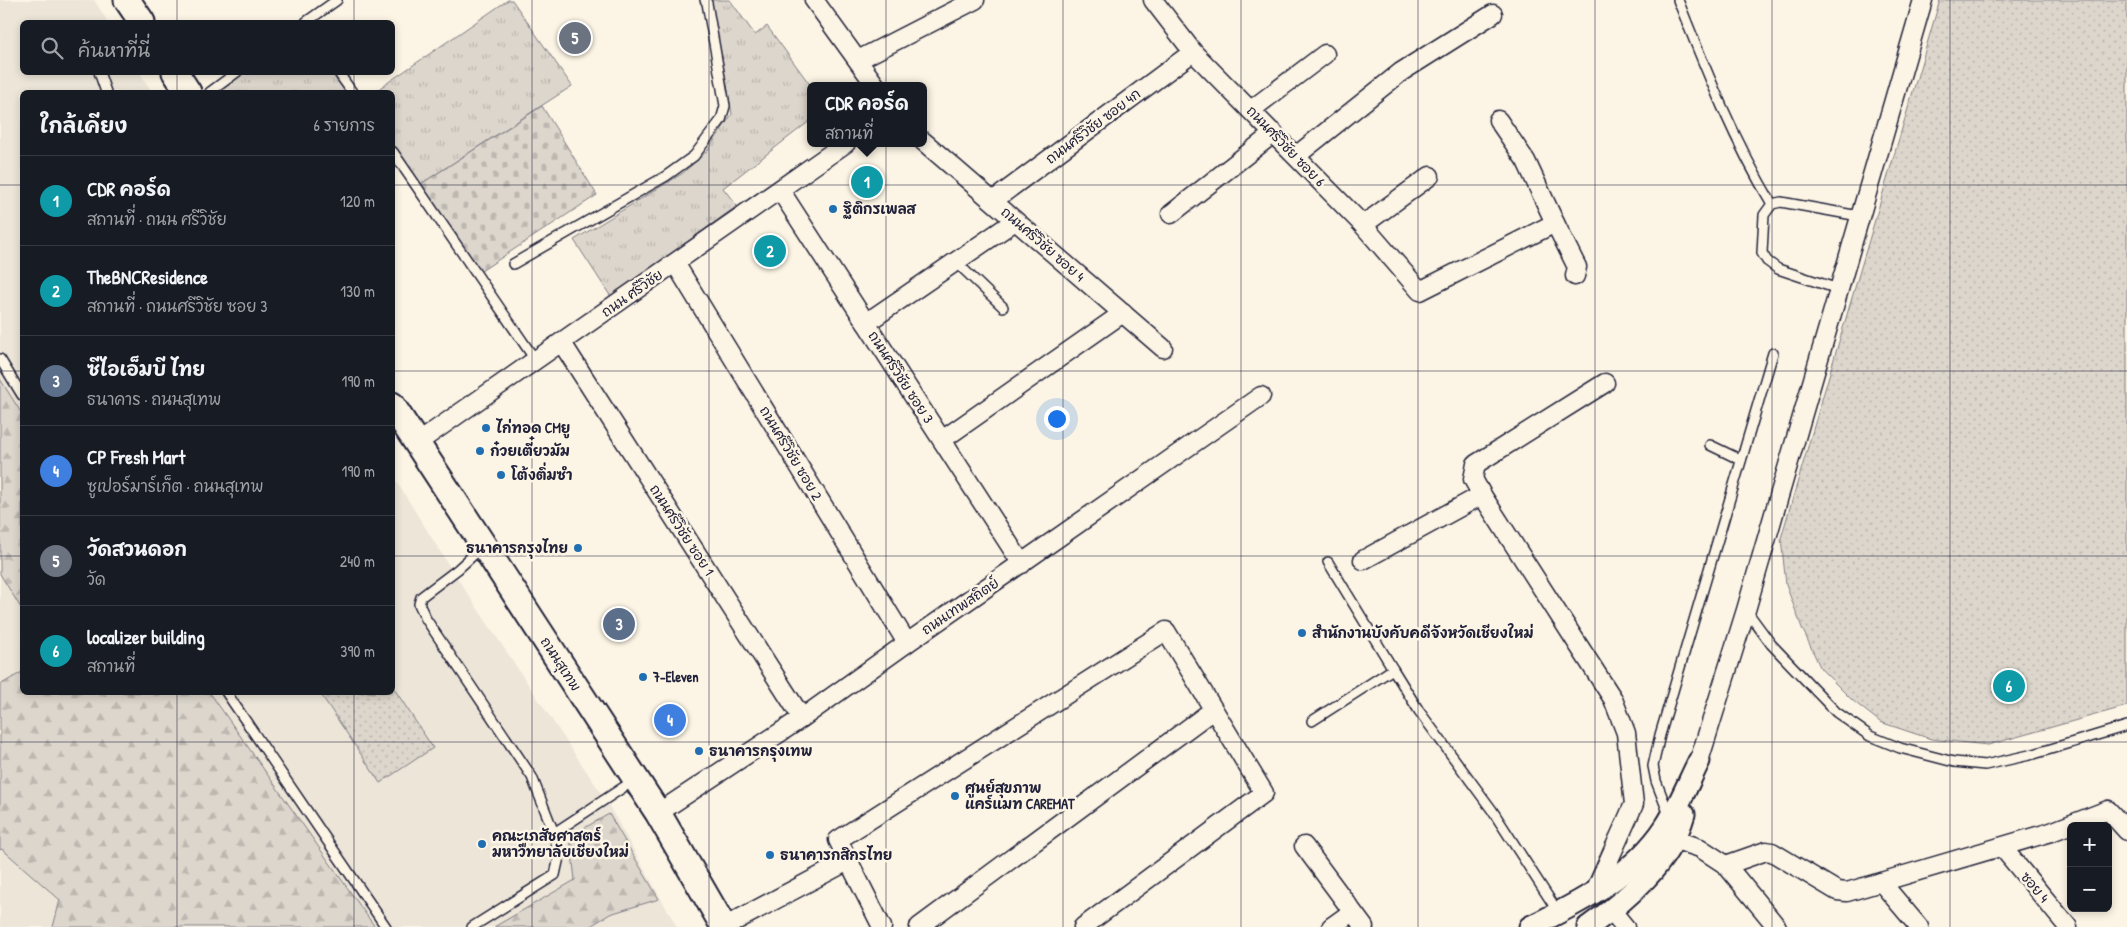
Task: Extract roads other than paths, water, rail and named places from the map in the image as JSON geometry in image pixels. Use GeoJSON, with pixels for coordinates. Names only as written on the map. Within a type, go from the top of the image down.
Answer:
{"type":"FeatureCollection","features":[{"type":"Feature","properties":{"kind":"main road"},"geometry":{"type":"LineString","coordinates":[[127,0],[141,20]]}},
{"type":"Feature","properties":{"kind":"main road"},"geometry":{"type":"LineString","coordinates":[[177,75],[187,90]]}},
{"type":"Feature","properties":{"kind":"main road","name":"ถนนสุเทพ"},"geometry":{"type":"LineString","coordinates":[[395,410],[658,813],[724,927]]}},
{"type":"Feature","properties":{"kind":"street"},"geometry":{"type":"LineString","coordinates":[[814,0],[873,82]]}},
{"type":"Feature","properties":{"kind":"street"},"geometry":{"type":"LineString","coordinates":[[858,60],[975,0]]}},
{"type":"Feature","properties":{"kind":"street","name":"ถนนศรีวิชัย ซอย 6"},"geometry":{"type":"LineString","coordinates":[[1153,0],[1193,52],[1363,225],[1420,291],[1556,223]]}},
{"type":"Feature","properties":{"kind":"street"},"geometry":{"type":"LineString","coordinates":[[1588,927],[1611,910],[1653,871],[1673,840],[1682,820],[1746,610],[1923,0]]}},
{"type":"Feature","properties":{"kind":"street"},"geometry":{"type":"LineString","coordinates":[[1296,156],[1401,72],[1493,14]]}},
{"type":"Feature","properties":{"kind":"street","name":"ถนนศรีวิชัย ซอย 4ก"},"geometry":{"type":"LineString","coordinates":[[994,200],[1193,52]]}},
{"type":"Feature","properties":{"kind":"street"},"geometry":{"type":"LineString","coordinates":[[1251,110],[1325,54]]}},
{"type":"Feature","properties":{"kind":"street"},"geometry":{"type":"LineString","coordinates":[[1498,120],[1526,161],[1577,267],[1575,276]]}},
{"type":"Feature","properties":{"kind":"street"},"geometry":{"type":"LineString","coordinates":[[1171,214],[1274,134]]}},
{"type":"Feature","properties":{"kind":"street","name":"ถนนศรีวิชัย ซอย 4"},"geometry":{"type":"LineString","coordinates":[[927,145],[994,200],[1015,221],[1163,348]]}},
{"type":"Feature","properties":{"kind":"street","name":"ถนน ศรีวิชัย"},"geometry":{"type":"LineString","coordinates":[[417,443],[840,147]]}},
{"type":"Feature","properties":{"kind":"street"},"geometry":{"type":"LineString","coordinates":[[1363,225],[1430,176]]}},
{"type":"Feature","properties":{"kind":"street","name":"ถนนศรีวิชัย ซอย 3"},"geometry":{"type":"LineString","coordinates":[[780,190],[1022,564]]}},
{"type":"Feature","properties":{"kind":"street"},"geometry":{"type":"LineString","coordinates":[[866,322],[1015,221]]}},
{"type":"Feature","properties":{"kind":"street","name":"ถนนศรีวิชัย ซอย 2"},"geometry":{"type":"LineString","coordinates":[[675,263],[907,643]]}},
{"type":"Feature","properties":{"kind":"street"},"geometry":{"type":"LineString","coordinates":[[942,440],[1123,313]]}},
{"type":"Feature","properties":{"kind":"street","name":"ถนนศรีวิชัย ซอย 1"},"geometry":{"type":"LineString","coordinates":[[562,343],[802,718]]}},
{"type":"Feature","properties":{"kind":"street"},"geometry":{"type":"LineString","coordinates":[[1594,893],[1634,804],[1626,733],[1613,699],[1473,479],[1476,464],[1605,383]]}},
{"type":"Feature","properties":{"kind":"street","name":"ถนนเทพสถิตย์"},"geometry":{"type":"LineString","coordinates":[[658,813],[802,718],[1261,396]]}},
{"type":"Feature","properties":{"kind":"street"},"geometry":{"type":"LineString","coordinates":[[1363,560],[1482,495]]}},
{"type":"Feature","properties":{"kind":"street"},"geometry":{"type":"LineString","coordinates":[[882,927],[838,840],[1166,631],[1264,793],[1083,927]]}},
{"type":"Feature","properties":{"kind":"street"},"geometry":{"type":"LineString","coordinates":[[919,927],[1213,710]]}},
{"type":"Feature","properties":{"kind":"street"},"geometry":{"type":"LineString","coordinates":[[1530,927],[1562,920],[1594,893],[1630,867],[1666,826],[1699,761]]}},
{"type":"Feature","properties":{"kind":"street"},"geometry":{"type":"LineString","coordinates":[[1726,865],[1766,851],[1772,852],[1837,891],[1847,892],[2051,832],[2108,810],[2127,832]]}},
{"type":"Feature","properties":{"kind":"street"},"geometry":{"type":"LineString","coordinates":[[1673,840],[1700,848],[1726,865],[1777,927]]}},
{"type":"Feature","properties":{"kind":"street"},"geometry":{"type":"LineString","coordinates":[[1304,846],[1364,927]]}},
{"type":"Feature","properties":{"kind":"street","name":"ซอย 4"},"geometry":{"type":"LineString","coordinates":[[2002,847],[2068,927]]}},
{"type":"Feature","properties":{"kind":"street"},"geometry":{"type":"LineString","coordinates":[[724,927],[848,861]]}},
{"type":"Feature","properties":{"kind":"street"},"geometry":{"type":"LineString","coordinates":[[1881,882],[1919,927]]}},
{"type":"Feature","properties":{"kind":"street"},"geometry":{"type":"LineString","coordinates":[[1611,910],[1625,927]]}},
{"type":"Feature","properties":{"kind":"street"},"geometry":{"type":"LineString","coordinates":[[1332,927],[1352,912]]}},
{"type":"Feature","properties":{"kind":"lane"},"geometry":{"type":"LineString","coordinates":[[309,20],[337,0]]}},
{"type":"Feature","properties":{"kind":"lane"},"geometry":{"type":"LineString","coordinates":[[513,264],[666,176],[694,156],[713,132],[721,120],[725,106],[705,0]]}},
{"type":"Feature","properties":{"kind":"lane"},"geometry":{"type":"LineString","coordinates":[[1678,0],[1717,97],[1749,165],[1772,204]]}},
{"type":"Feature","properties":{"kind":"lane"},"geometry":{"type":"LineString","coordinates":[[100,75],[105,90]]}},
{"type":"Feature","properties":{"kind":"lane"},"geometry":{"type":"LineString","coordinates":[[213,90],[233,75]]}},
{"type":"Feature","properties":{"kind":"lane"},"geometry":{"type":"LineString","coordinates":[[340,75],[351,90]]}},
{"type":"Feature","properties":{"kind":"lane"},"geometry":{"type":"LineString","coordinates":[[395,155],[536,361]]}},
{"type":"Feature","properties":{"kind":"lane"},"geometry":{"type":"LineString","coordinates":[[1838,289],[1778,269],[1767,261],[1762,254],[1764,214],[1772,204],[1782,202],[1859,216]]}},
{"type":"Feature","properties":{"kind":"lane"},"geometry":{"type":"LineString","coordinates":[[956,262],[1003,307]]}},
{"type":"Feature","properties":{"kind":"lane"},"geometry":{"type":"LineString","coordinates":[[1670,817],[1656,781],[1653,766],[1660,734],[1773,353]]}},
{"type":"Feature","properties":{"kind":"lane"},"geometry":{"type":"LineString","coordinates":[[0,359],[20,392]]}},
{"type":"Feature","properties":{"kind":"lane"},"geometry":{"type":"LineString","coordinates":[[1710,445],[1741,460]]}},
{"type":"Feature","properties":{"kind":"lane"},"geometry":{"type":"LineString","coordinates":[[472,927],[555,875],[559,857],[554,833],[532,777],[426,619],[419,604],[421,597],[429,589],[458,569],[484,546]]}},
{"type":"Feature","properties":{"kind":"lane"},"geometry":{"type":"LineString","coordinates":[[1328,562],[1419,710],[1492,810],[1562,920]]}},
{"type":"Feature","properties":{"kind":"lane"},"geometry":{"type":"LineString","coordinates":[[1746,610],[1771,644],[1836,712],[1870,736],[1918,753],[1954,762],[1986,765],[2034,754],[2127,726]]}},
{"type":"Feature","properties":{"kind":"lane"},"geometry":{"type":"LineString","coordinates":[[1312,721],[1393,670]]}},
{"type":"Feature","properties":{"kind":"lane"},"geometry":{"type":"LineString","coordinates":[[228,695],[386,927]]}},
{"type":"Feature","properties":{"kind":"lane"},"geometry":{"type":"LineString","coordinates":[[554,833],[636,779]]}},
{"type":"Feature","properties":{"kind":"place","name":"วัดสวนดอก"},"geometry":{"type":"Point","coordinates":[575,38]}},
{"type":"Feature","properties":{"kind":"place","name":"CDR คอร์ด"},"geometry":{"type":"Point","coordinates":[867,182]}},
{"type":"Feature","properties":{"kind":"place","name":"ฐิติกรเพลส"},"geometry":{"type":"Point","coordinates":[833,209]}},
{"type":"Feature","properties":{"kind":"place","name":"TheBNCResidence"},"geometry":{"type":"Point","coordinates":[770,251]}},
{"type":"Feature","properties":{"kind":"place","name":"ไก่ทอด CMยู"},"geometry":{"type":"Point","coordinates":[486,428]}},
{"type":"Feature","properties":{"kind":"place","name":"ก๋วยเตี๋ยวมัม"},"geometry":{"type":"Point","coordinates":[480,451]}},
{"type":"Feature","properties":{"kind":"place","name":"โต้งติ่มซำ"},"geometry":{"type":"Point","coordinates":[501,475]}},
{"type":"Feature","properties":{"kind":"place","name":"ธนาคารกรุงไทย"},"geometry":{"type":"Point","coordinates":[578,548]}},
{"type":"Feature","properties":{"kind":"place","name":"ซีไอเอ็มบี ไทย"},"geometry":{"type":"Point","coordinates":[619,624]}},
{"type":"Feature","properties":{"kind":"place","name":"สำนักงานบังคับคดีจังหวัดเชียงใหม่"},"geometry":{"type":"Point","coordinates":[1302,633]}},
{"type":"Feature","properties":{"kind":"place","name":"7-Eleven"},"geometry":{"type":"Point","coordinates":[643,677]}},
{"type":"Feature","properties":{"kind":"place","name":"localizer building"},"geometry":{"type":"Point","coordinates":[2009,686]}},
{"type":"Feature","properties":{"kind":"place","name":"CP Fresh Mart"},"geometry":{"type":"Point","coordinates":[670,720]}},
{"type":"Feature","properties":{"kind":"place","name":"ธนาคารกรุงเทพ"},"geometry":{"type":"Point","coordinates":[699,751]}},
{"type":"Feature","properties":{"kind":"place","name":"ศูนย์สุขภาพ แคร์แมท CAREMAT"},"geometry":{"type":"Point","coordinates":[955,796]}},
{"type":"Feature","properties":{"kind":"place","name":"คณะเภสัชศาสตร์ มหาวืทยาลัยเชียงใหม่"},"geometry":{"type":"Point","coordinates":[482,844]}},
{"type":"Feature","properties":{"kind":"place","name":"ธนาคารกสิกรไทย"},"geometry":{"type":"Point","coordinates":[770,855]}}]}
